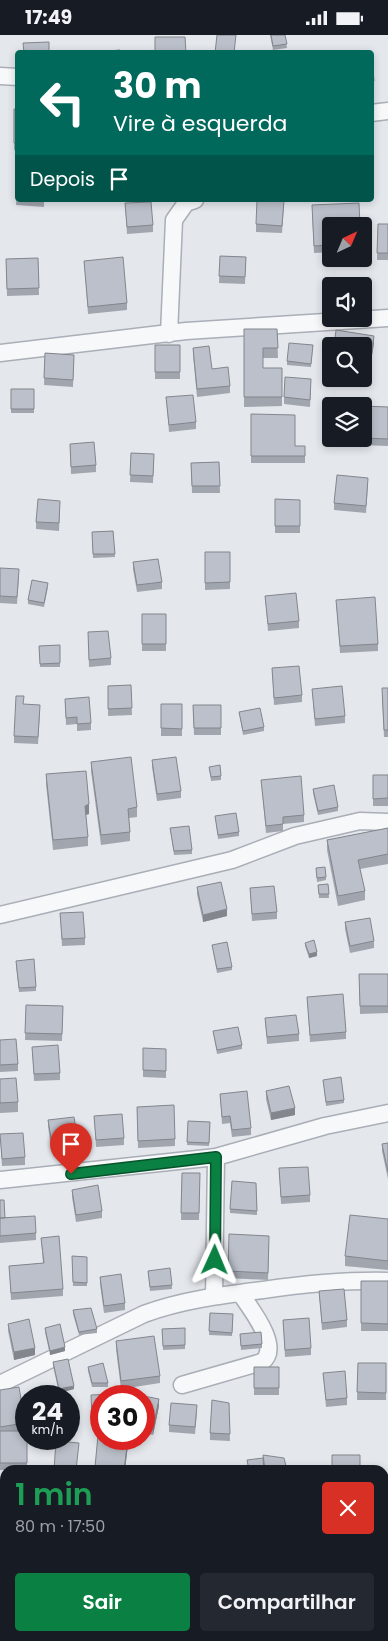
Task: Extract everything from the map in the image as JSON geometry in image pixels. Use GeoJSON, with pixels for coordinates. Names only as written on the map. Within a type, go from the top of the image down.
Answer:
{"type":"FeatureCollection","features":[{"type":"Feature","properties":{"kind":"street"},"geometry":{"type":"LineString","coordinates":[[0,76],[15,77]]}},
{"type":"Feature","properties":{"kind":"street"},"geometry":{"type":"LineString","coordinates":[[374,113],[388,111]]}},
{"type":"Feature","properties":{"kind":"street"},"geometry":{"type":"LineString","coordinates":[[169,334],[174,220],[186,203],[189,202]]}},
{"type":"Feature","properties":{"kind":"street"},"geometry":{"type":"LineString","coordinates":[[0,353],[169,334],[388,318]]}},
{"type":"Feature","properties":{"kind":"street"},"geometry":{"type":"LineString","coordinates":[[0,915],[232,860],[295,836],[360,821],[388,821]]}},
{"type":"Feature","properties":{"kind":"street"},"geometry":{"type":"LineString","coordinates":[[0,1181],[216,1157],[325,1126],[388,1113]]}},
{"type":"Feature","properties":{"kind":"street"},"geometry":{"type":"LineString","coordinates":[[214,1296],[216,1157]]}},
{"type":"Feature","properties":{"kind":"street"},"geometry":{"type":"LineString","coordinates":[[0,1384],[144,1314],[166,1306],[214,1296],[317,1283],[388,1281]]}},
{"type":"Feature","properties":{"kind":"street"},"geometry":{"type":"LineString","coordinates":[[182,1385],[267,1359],[269,1353],[268,1339],[240,1293]]}},
{"type":"Feature","properties":{"kind":"building"},"geometry":{"type":"Polygon","coordinates":[[[217,35],[236,35],[234,50],[215,50],[217,35]]]}},
{"type":"Feature","properties":{"kind":"building"},"geometry":{"type":"Polygon","coordinates":[[[271,35],[285,35],[287,44],[273,46],[271,35]]]}},
{"type":"Feature","properties":{"kind":"building"},"geometry":{"type":"Polygon","coordinates":[[[155,37],[185,37],[186,50],[155,50],[155,37]]]}},
{"type":"Feature","properties":{"kind":"building"},"geometry":{"type":"Polygon","coordinates":[[[49,42],[49,50],[24,50],[23,43],[49,42]]]}},
{"type":"Feature","properties":{"kind":"building"},"geometry":{"type":"Polygon","coordinates":[[[14,109],[15,109],[15,143],[14,109]]]}},
{"type":"Feature","properties":{"kind":"building"},"geometry":{"type":"Polygon","coordinates":[[[151,202],[153,225],[127,227],[125,203],[151,202]]]}},
{"type":"Feature","properties":{"kind":"building"},"geometry":{"type":"Polygon","coordinates":[[[257,202],[284,202],[282,226],[256,224],[257,202]]]}},
{"type":"Feature","properties":{"kind":"building"},"geometry":{"type":"Polygon","coordinates":[[[359,203],[360,217],[322,217],[322,246],[314,246],[312,205],[359,203]]]}},
{"type":"Feature","properties":{"kind":"building"},"geometry":{"type":"Polygon","coordinates":[[[378,224],[388,224],[388,253],[377,253],[378,224]]]}},
{"type":"Feature","properties":{"kind":"building"},"geometry":{"type":"Polygon","coordinates":[[[220,256],[246,257],[245,277],[219,276],[220,256]]]}},
{"type":"Feature","properties":{"kind":"building"},"geometry":{"type":"Polygon","coordinates":[[[123,257],[127,303],[88,307],[84,261],[123,257]]]}},
{"type":"Feature","properties":{"kind":"building"},"geometry":{"type":"Polygon","coordinates":[[[38,258],[39,288],[7,289],[6,259],[38,258]]]}},
{"type":"Feature","properties":{"kind":"building"},"geometry":{"type":"Polygon","coordinates":[[[244,329],[277,329],[278,348],[263,348],[263,368],[282,368],[282,397],[244,397],[244,329]]]}},
{"type":"Feature","properties":{"kind":"building"},"geometry":{"type":"Polygon","coordinates":[[[336,330],[374,336],[372,348],[372,337],[335,337],[336,330]]]}},
{"type":"Feature","properties":{"kind":"building"},"geometry":{"type":"Polygon","coordinates":[[[289,343],[313,345],[311,364],[287,361],[289,343]]]}},
{"type":"Feature","properties":{"kind":"building"},"geometry":{"type":"Polygon","coordinates":[[[155,345],[180,345],[180,372],[155,372],[155,345]]]}},
{"type":"Feature","properties":{"kind":"building"},"geometry":{"type":"Polygon","coordinates":[[[209,346],[212,369],[228,367],[230,386],[197,389],[193,348],[209,346]]]}},
{"type":"Feature","properties":{"kind":"building"},"geometry":{"type":"Polygon","coordinates":[[[45,353],[74,355],[73,380],[44,378],[45,353]]]}},
{"type":"Feature","properties":{"kind":"building"},"geometry":{"type":"Polygon","coordinates":[[[285,377],[311,379],[310,400],[284,397],[285,377]]]}},
{"type":"Feature","properties":{"kind":"building"},"geometry":{"type":"Polygon","coordinates":[[[11,389],[34,389],[34,409],[11,409],[11,389]]]}},
{"type":"Feature","properties":{"kind":"building"},"geometry":{"type":"Polygon","coordinates":[[[193,395],[196,422],[169,425],[166,397],[193,395]]]}},
{"type":"Feature","properties":{"kind":"building"},"geometry":{"type":"Polygon","coordinates":[[[372,406],[388,407],[388,439],[372,438],[372,406]]]}},
{"type":"Feature","properties":{"kind":"building"},"geometry":{"type":"Polygon","coordinates":[[[251,414],[295,415],[295,446],[305,446],[305,456],[251,456],[251,414]]]}},
{"type":"Feature","properties":{"kind":"building"},"geometry":{"type":"Polygon","coordinates":[[[94,442],[96,465],[71,467],[70,444],[94,442]]]}},
{"type":"Feature","properties":{"kind":"building"},"geometry":{"type":"Polygon","coordinates":[[[131,453],[154,454],[153,476],[130,475],[131,453]]]}},
{"type":"Feature","properties":{"kind":"building"},"geometry":{"type":"Polygon","coordinates":[[[219,462],[220,486],[192,486],[191,463],[219,462]]]}},
{"type":"Feature","properties":{"kind":"building"},"geometry":{"type":"Polygon","coordinates":[[[337,475],[368,478],[366,506],[334,503],[337,475]]]}},
{"type":"Feature","properties":{"kind":"building"},"geometry":{"type":"Polygon","coordinates":[[[38,499],[60,501],[59,523],[36,522],[38,499]]]}},
{"type":"Feature","properties":{"kind":"building"},"geometry":{"type":"Polygon","coordinates":[[[275,499],[300,500],[300,526],[275,526],[275,499]]]}},
{"type":"Feature","properties":{"kind":"building"},"geometry":{"type":"Polygon","coordinates":[[[113,531],[115,554],[93,554],[92,532],[113,531]]]}},
{"type":"Feature","properties":{"kind":"building"},"geometry":{"type":"Polygon","coordinates":[[[205,552],[230,552],[230,582],[205,583],[205,552]]]}},
{"type":"Feature","properties":{"kind":"building"},"geometry":{"type":"Polygon","coordinates":[[[158,559],[162,582],[137,585],[133,562],[158,559]]]}},
{"type":"Feature","properties":{"kind":"building"},"geometry":{"type":"Polygon","coordinates":[[[0,568],[19,569],[17,597],[0,596],[0,568]]]}},
{"type":"Feature","properties":{"kind":"building"},"geometry":{"type":"Polygon","coordinates":[[[32,580],[48,583],[44,603],[28,600],[32,580]]]}},
{"type":"Feature","properties":{"kind":"building"},"geometry":{"type":"Polygon","coordinates":[[[296,593],[299,621],[268,624],[265,596],[296,593]]]}},
{"type":"Feature","properties":{"kind":"building"},"geometry":{"type":"Polygon","coordinates":[[[375,597],[378,644],[340,646],[336,600],[375,597]]]}},
{"type":"Feature","properties":{"kind":"building"},"geometry":{"type":"Polygon","coordinates":[[[142,614],[166,614],[166,644],[142,644],[142,614]]]}},
{"type":"Feature","properties":{"kind":"building"},"geometry":{"type":"Polygon","coordinates":[[[108,631],[111,658],[89,660],[88,632],[108,631]]]}},
{"type":"Feature","properties":{"kind":"building"},"geometry":{"type":"Polygon","coordinates":[[[60,645],[60,663],[40,664],[39,646],[60,645]]]}},
{"type":"Feature","properties":{"kind":"building"},"geometry":{"type":"Polygon","coordinates":[[[299,666],[302,695],[274,698],[272,668],[299,666]]]}},
{"type":"Feature","properties":{"kind":"building"},"geometry":{"type":"Polygon","coordinates":[[[131,685],[132,708],[108,709],[108,686],[131,685]]]}},
{"type":"Feature","properties":{"kind":"building"},"geometry":{"type":"Polygon","coordinates":[[[342,686],[345,716],[315,719],[312,689],[342,686]]]}},
{"type":"Feature","properties":{"kind":"building"},"geometry":{"type":"Polygon","coordinates":[[[382,688],[388,688],[388,730],[384,730],[382,688]]]}},
{"type":"Feature","properties":{"kind":"building"},"geometry":{"type":"Polygon","coordinates":[[[16,696],[24,696],[23,704],[40,705],[38,737],[14,736],[16,696]]]}},
{"type":"Feature","properties":{"kind":"building"},"geometry":{"type":"Polygon","coordinates":[[[89,697],[91,723],[77,724],[77,717],[66,718],[65,699],[89,697]]]}},
{"type":"Feature","properties":{"kind":"building"},"geometry":{"type":"Polygon","coordinates":[[[161,704],[182,704],[182,729],[161,728],[161,704]]]}},
{"type":"Feature","properties":{"kind":"building"},"geometry":{"type":"Polygon","coordinates":[[[193,705],[221,705],[221,728],[194,728],[193,705]]]}},
{"type":"Feature","properties":{"kind":"building"},"geometry":{"type":"Polygon","coordinates":[[[260,708],[264,727],[243,731],[239,712],[260,708]]]}},
{"type":"Feature","properties":{"kind":"building"},"geometry":{"type":"Polygon","coordinates":[[[131,757],[137,807],[128,809],[130,832],[101,835],[91,762],[131,757]]]}},
{"type":"Feature","properties":{"kind":"building"},"geometry":{"type":"Polygon","coordinates":[[[176,757],[181,791],[157,794],[152,760],[176,757]]]}},
{"type":"Feature","properties":{"kind":"building"},"geometry":{"type":"Polygon","coordinates":[[[220,765],[221,776],[211,777],[209,767],[220,765]]]}},
{"type":"Feature","properties":{"kind":"building"},"geometry":{"type":"Polygon","coordinates":[[[86,771],[89,804],[85,806],[88,837],[53,840],[46,774],[86,771]]]}},
{"type":"Feature","properties":{"kind":"building"},"geometry":{"type":"Polygon","coordinates":[[[373,775],[388,775],[388,798],[373,799],[373,775]]]}},
{"type":"Feature","properties":{"kind":"building"},"geometry":{"type":"Polygon","coordinates":[[[301,776],[304,815],[283,817],[283,824],[266,826],[261,780],[301,776]]]}},
{"type":"Feature","properties":{"kind":"building"},"geometry":{"type":"Polygon","coordinates":[[[334,785],[338,807],[318,811],[313,789],[334,785]]]}},
{"type":"Feature","properties":{"kind":"building"},"geometry":{"type":"Polygon","coordinates":[[[236,813],[239,832],[218,835],[215,816],[236,813]]]}},
{"type":"Feature","properties":{"kind":"building"},"geometry":{"type":"Polygon","coordinates":[[[189,826],[192,850],[174,851],[170,828],[189,826]]]}},
{"type":"Feature","properties":{"kind":"building"},"geometry":{"type":"Polygon","coordinates":[[[388,828],[388,854],[358,860],[365,891],[338,896],[327,840],[388,828]]]}},
{"type":"Feature","properties":{"kind":"building"},"geometry":{"type":"Polygon","coordinates":[[[325,867],[326,877],[317,878],[316,868],[325,867]]]}},
{"type":"Feature","properties":{"kind":"building"},"geometry":{"type":"Polygon","coordinates":[[[221,882],[227,909],[203,915],[197,887],[221,882]]]}},
{"type":"Feature","properties":{"kind":"building"},"geometry":{"type":"Polygon","coordinates":[[[328,884],[329,894],[319,894],[318,885],[328,884]]]}},
{"type":"Feature","properties":{"kind":"building"},"geometry":{"type":"Polygon","coordinates":[[[274,886],[277,912],[252,914],[250,888],[274,886]]]}},
{"type":"Feature","properties":{"kind":"building"},"geometry":{"type":"Polygon","coordinates":[[[83,912],[85,938],[62,939],[60,913],[83,912]]]}},
{"type":"Feature","properties":{"kind":"building"},"geometry":{"type":"Polygon","coordinates":[[[370,918],[374,941],[350,946],[345,922],[370,918]]]}},
{"type":"Feature","properties":{"kind":"building"},"geometry":{"type":"Polygon","coordinates":[[[314,940],[317,952],[309,954],[305,943],[314,940]]]}},
{"type":"Feature","properties":{"kind":"building"},"geometry":{"type":"Polygon","coordinates":[[[227,942],[232,967],[217,969],[212,945],[227,942]]]}},
{"type":"Feature","properties":{"kind":"building"},"geometry":{"type":"Polygon","coordinates":[[[34,959],[36,987],[19,988],[16,961],[34,959]]]}},
{"type":"Feature","properties":{"kind":"building"},"geometry":{"type":"Polygon","coordinates":[[[359,974],[388,974],[388,1006],[360,1006],[359,974]]]}},
{"type":"Feature","properties":{"kind":"building"},"geometry":{"type":"Polygon","coordinates":[[[343,994],[346,1032],[310,1035],[307,997],[343,994]]]}},
{"type":"Feature","properties":{"kind":"building"},"geometry":{"type":"Polygon","coordinates":[[[26,1005],[63,1006],[62,1034],[25,1033],[26,1005]]]}},
{"type":"Feature","properties":{"kind":"building"},"geometry":{"type":"Polygon","coordinates":[[[296,1015],[299,1034],[267,1037],[265,1018],[296,1015]]]}},
{"type":"Feature","properties":{"kind":"building"},"geometry":{"type":"Polygon","coordinates":[[[238,1027],[242,1045],[217,1050],[213,1031],[238,1027]]]}},
{"type":"Feature","properties":{"kind":"building"},"geometry":{"type":"Polygon","coordinates":[[[16,1039],[18,1064],[0,1065],[0,1040],[16,1039]]]}},
{"type":"Feature","properties":{"kind":"building"},"geometry":{"type":"Polygon","coordinates":[[[58,1045],[60,1073],[34,1074],[32,1047],[58,1045]]]}},
{"type":"Feature","properties":{"kind":"building"},"geometry":{"type":"Polygon","coordinates":[[[143,1048],[166,1049],[166,1071],[143,1070],[143,1048]]]}},
{"type":"Feature","properties":{"kind":"building"},"geometry":{"type":"Polygon","coordinates":[[[341,1077],[344,1100],[326,1102],[323,1080],[341,1077]]]}},
{"type":"Feature","properties":{"kind":"building"},"geometry":{"type":"Polygon","coordinates":[[[16,1078],[18,1102],[0,1103],[0,1079],[16,1078]]]}},
{"type":"Feature","properties":{"kind":"building"},"geometry":{"type":"Polygon","coordinates":[[[289,1086],[295,1108],[271,1113],[266,1091],[289,1086]]]}},
{"type":"Feature","properties":{"kind":"building"},"geometry":{"type":"Polygon","coordinates":[[[247,1091],[251,1128],[232,1130],[230,1116],[222,1117],[220,1094],[247,1091]]]}},
{"type":"Feature","properties":{"kind":"building"},"geometry":{"type":"Polygon","coordinates":[[[174,1105],[175,1139],[138,1141],[137,1107],[174,1105]]]}},
{"type":"Feature","properties":{"kind":"building"},"geometry":{"type":"Polygon","coordinates":[[[122,1114],[124,1138],[96,1140],[94,1116],[122,1114]]]}},
{"type":"Feature","properties":{"kind":"building"},"geometry":{"type":"Polygon","coordinates":[[[74,1117],[78,1141],[52,1144],[48,1120],[74,1117]]]}},
{"type":"Feature","properties":{"kind":"building"},"geometry":{"type":"Polygon","coordinates":[[[188,1121],[210,1122],[209,1143],[187,1142],[188,1121]]]}},
{"type":"Feature","properties":{"kind":"building"},"geometry":{"type":"Polygon","coordinates":[[[23,1133],[25,1157],[2,1159],[0,1134],[23,1133]]]}},
{"type":"Feature","properties":{"kind":"building"},"geometry":{"type":"Polygon","coordinates":[[[388,1143],[388,1172],[382,1144],[388,1143]]]}},
{"type":"Feature","properties":{"kind":"building"},"geometry":{"type":"Polygon","coordinates":[[[308,1167],[310,1195],[281,1197],[279,1168],[308,1167]]]}},
{"type":"Feature","properties":{"kind":"building"},"geometry":{"type":"Polygon","coordinates":[[[182,1173],[200,1173],[199,1213],[181,1213],[182,1173]]]}},
{"type":"Feature","properties":{"kind":"building"},"geometry":{"type":"Polygon","coordinates":[[[232,1181],[256,1183],[257,1211],[230,1209],[232,1181]]]}},
{"type":"Feature","properties":{"kind":"building"},"geometry":{"type":"Polygon","coordinates":[[[98,1185],[102,1211],[76,1215],[72,1190],[98,1185]]]}},
{"type":"Feature","properties":{"kind":"building"},"geometry":{"type":"Polygon","coordinates":[[[0,1200],[4,1200],[5,1218],[0,1218],[0,1200]]]}},
{"type":"Feature","properties":{"kind":"building"},"geometry":{"type":"Polygon","coordinates":[[[350,1215],[388,1219],[388,1261],[345,1256],[350,1215]]]}},
{"type":"Feature","properties":{"kind":"building"},"geometry":{"type":"Polygon","coordinates":[[[35,1216],[36,1233],[0,1236],[0,1218],[35,1216]]]}},
{"type":"Feature","properties":{"kind":"building"},"geometry":{"type":"Polygon","coordinates":[[[229,1234],[269,1236],[268,1273],[228,1271],[229,1234]]]}},
{"type":"Feature","properties":{"kind":"building"},"geometry":{"type":"Polygon","coordinates":[[[59,1236],[63,1289],[11,1293],[9,1266],[44,1263],[41,1238],[59,1236]]]}},
{"type":"Feature","properties":{"kind":"building"},"geometry":{"type":"Polygon","coordinates":[[[72,1256],[87,1257],[87,1283],[73,1282],[72,1256]]]}},
{"type":"Feature","properties":{"kind":"building"},"geometry":{"type":"Polygon","coordinates":[[[170,1268],[172,1285],[150,1287],[148,1271],[170,1268]]]}},
{"type":"Feature","properties":{"kind":"building"},"geometry":{"type":"Polygon","coordinates":[[[121,1274],[125,1303],[104,1306],[100,1277],[121,1274]]]}},
{"type":"Feature","properties":{"kind":"building"},"geometry":{"type":"Polygon","coordinates":[[[361,1281],[388,1281],[388,1324],[361,1323],[361,1281]]]}},
{"type":"Feature","properties":{"kind":"building"},"geometry":{"type":"Polygon","coordinates":[[[344,1289],[347,1320],[322,1323],[319,1291],[344,1289]]]}},
{"type":"Feature","properties":{"kind":"building"},"geometry":{"type":"Polygon","coordinates":[[[91,1308],[97,1329],[79,1332],[73,1310],[91,1308]]]}},
{"type":"Feature","properties":{"kind":"building"},"geometry":{"type":"Polygon","coordinates":[[[210,1313],[233,1314],[232,1333],[209,1331],[210,1313]]]}},
{"type":"Feature","properties":{"kind":"building"},"geometry":{"type":"Polygon","coordinates":[[[309,1318],[311,1348],[285,1350],[283,1320],[309,1318]]]}},
{"type":"Feature","properties":{"kind":"building"},"geometry":{"type":"Polygon","coordinates":[[[29,1319],[35,1348],[14,1352],[8,1324],[29,1319]]]}},
{"type":"Feature","properties":{"kind":"building"},"geometry":{"type":"Polygon","coordinates":[[[60,1324],[65,1347],[50,1351],[45,1328],[60,1324]]]}},
{"type":"Feature","properties":{"kind":"building"},"geometry":{"type":"Polygon","coordinates":[[[185,1328],[185,1345],[163,1346],[162,1329],[185,1328]]]}},
{"type":"Feature","properties":{"kind":"building"},"geometry":{"type":"Polygon","coordinates":[[[261,1332],[262,1344],[241,1346],[240,1334],[261,1332]]]}},
{"type":"Feature","properties":{"kind":"building"},"geometry":{"type":"Polygon","coordinates":[[[154,1336],[160,1376],[121,1381],[116,1341],[154,1336]]]}},
{"type":"Feature","properties":{"kind":"building"},"geometry":{"type":"Polygon","coordinates":[[[68,1359],[74,1385],[58,1385],[53,1362],[68,1359]]]}},
{"type":"Feature","properties":{"kind":"building"},"geometry":{"type":"Polygon","coordinates":[[[103,1363],[108,1383],[92,1383],[88,1367],[103,1363]]]}},
{"type":"Feature","properties":{"kind":"building"},"geometry":{"type":"Polygon","coordinates":[[[358,1363],[386,1363],[386,1393],[357,1392],[358,1363]]]}},
{"type":"Feature","properties":{"kind":"building"},"geometry":{"type":"Polygon","coordinates":[[[254,1367],[279,1367],[279,1388],[254,1388],[254,1367]]]}},
{"type":"Feature","properties":{"kind":"building"},"geometry":{"type":"Polygon","coordinates":[[[345,1371],[347,1398],[326,1400],[323,1373],[345,1371]]]}},
{"type":"Feature","properties":{"kind":"building"},"geometry":{"type":"Polygon","coordinates":[[[15,1388],[15,1425],[0,1427],[0,1390],[15,1388]]]}},
{"type":"Feature","properties":{"kind":"building"},"geometry":{"type":"Polygon","coordinates":[[[155,1398],[159,1399],[155,1418],[155,1398]]]}},
{"type":"Feature","properties":{"kind":"building"},"geometry":{"type":"Polygon","coordinates":[[[212,1400],[229,1403],[230,1434],[210,1433],[212,1400]]]}},
{"type":"Feature","properties":{"kind":"building"},"geometry":{"type":"Polygon","coordinates":[[[171,1403],[197,1405],[195,1427],[169,1425],[171,1403]]]}},
{"type":"Feature","properties":{"kind":"building"},"geometry":{"type":"Polygon","coordinates":[[[0,1431],[15,1431],[15,1450],[27,1450],[27,1463],[0,1463],[0,1431]]]}},
{"type":"Feature","properties":{"kind":"building"},"geometry":{"type":"Polygon","coordinates":[[[55,1450],[78,1450],[77,1465],[54,1465],[55,1450]]]}},
{"type":"Feature","properties":{"kind":"building"},"geometry":{"type":"Polygon","coordinates":[[[97,1450],[127,1450],[125,1465],[95,1465],[97,1450]]]}},
{"type":"Feature","properties":{"kind":"building"},"geometry":{"type":"Polygon","coordinates":[[[263,1455],[284,1458],[286,1465],[264,1465],[263,1455]]]}},
{"type":"Feature","properties":{"kind":"building"},"geometry":{"type":"Polygon","coordinates":[[[332,1455],[360,1455],[360,1465],[332,1465],[332,1455]]]}},
{"type":"Feature","properties":{"kind":"building"},"geometry":{"type":"Polygon","coordinates":[[[263,1458],[264,1465],[248,1465],[247,1460],[263,1458]]]}},
{"type":"Feature","properties":{"kind":"route"},"geometry":{"type":"LineString","coordinates":[[71,1174],[216,1157],[215,1260]]}}]}
